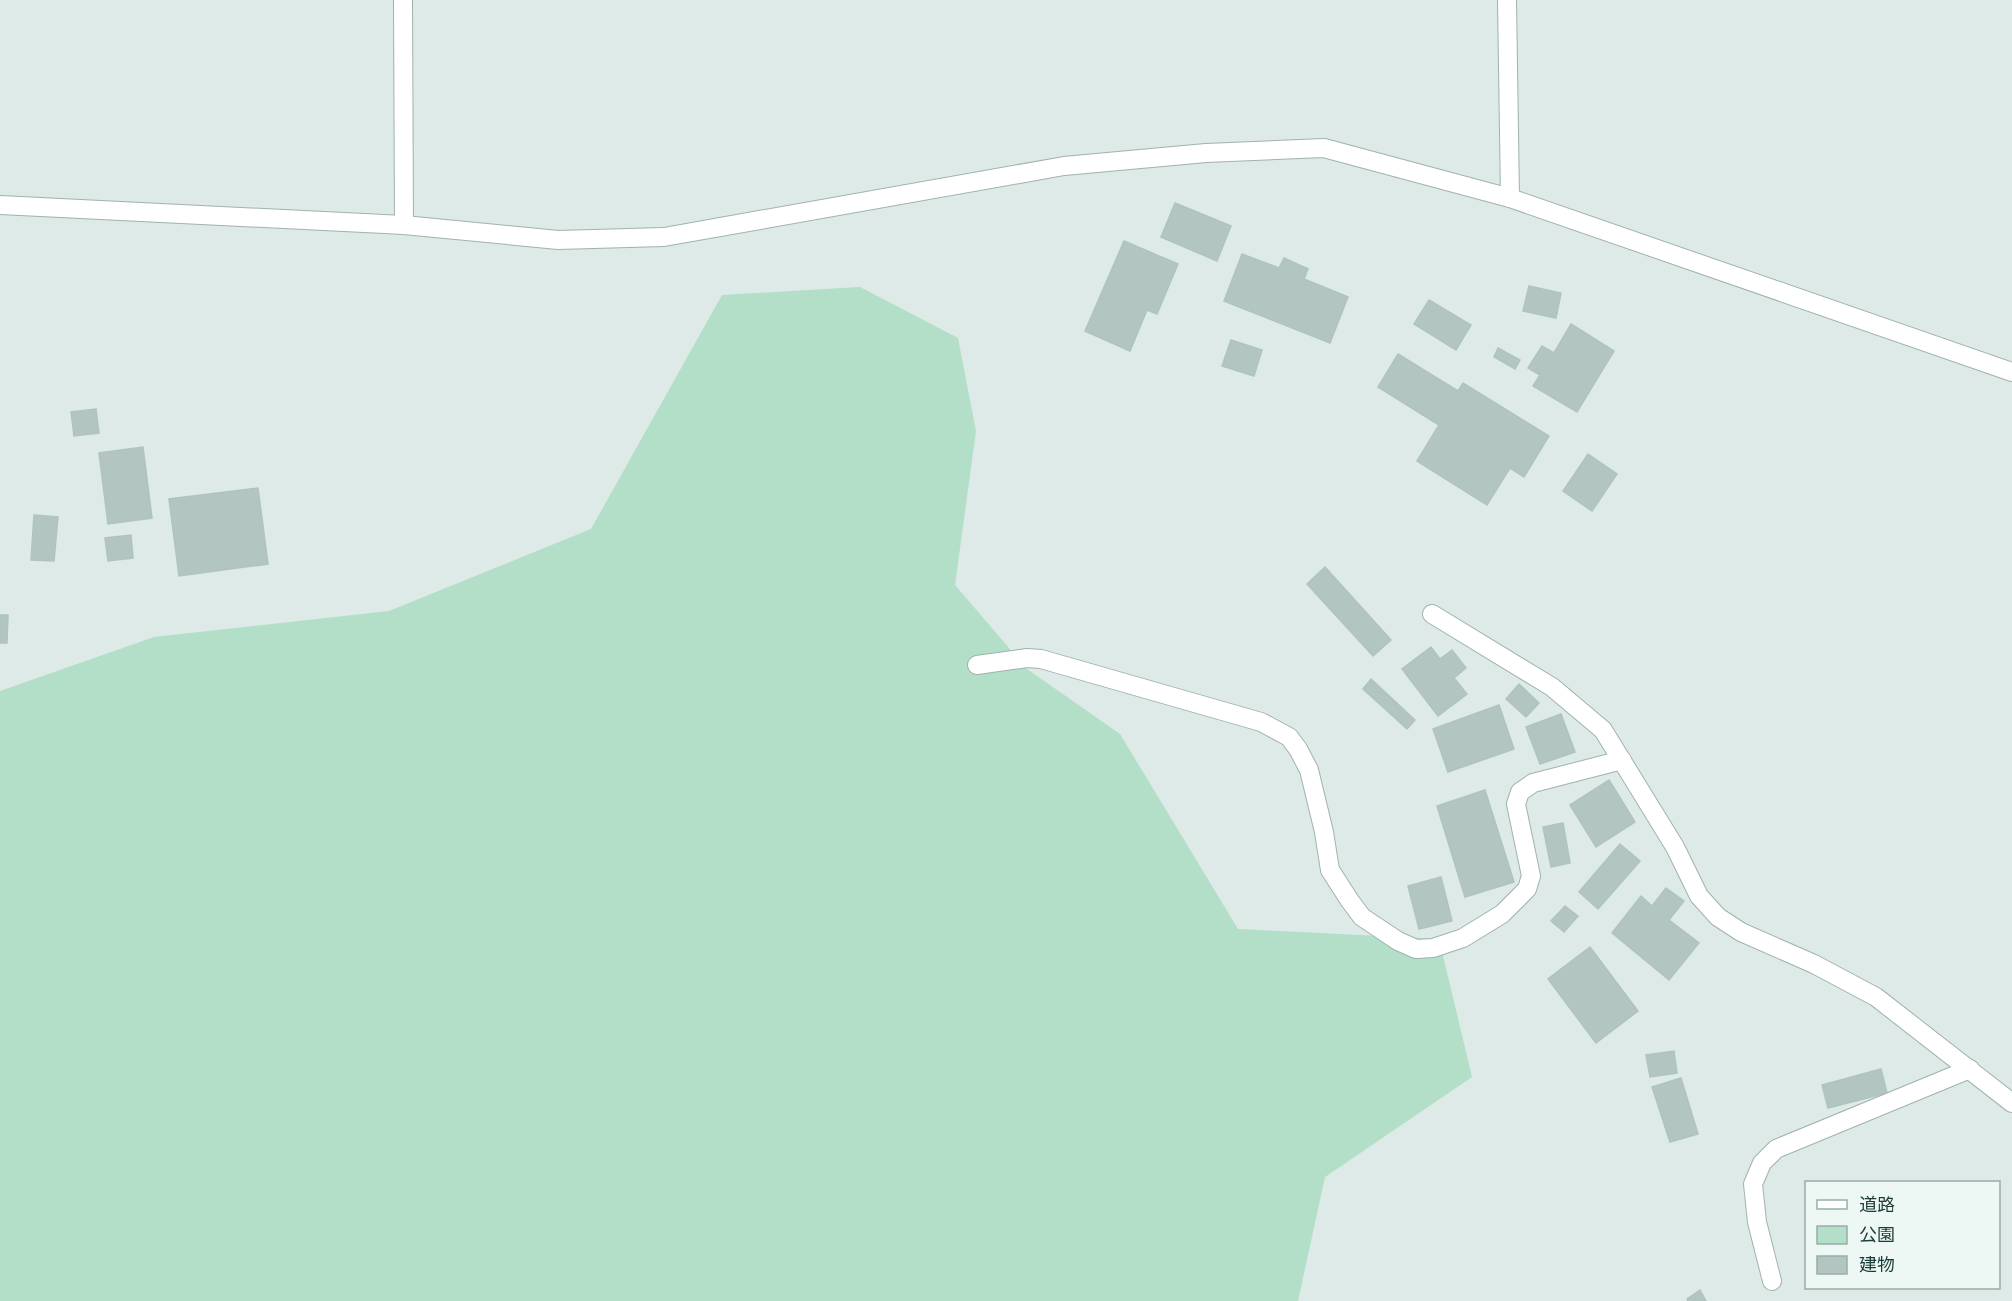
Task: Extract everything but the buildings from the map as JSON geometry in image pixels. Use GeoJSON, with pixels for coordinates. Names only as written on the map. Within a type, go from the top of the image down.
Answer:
{"type":"FeatureCollection","features":[{"type":"Feature","properties":{"kind":"street"},"geometry":{"type":"LineString","coordinates":[[403,0],[404,225]]}},
{"type":"Feature","properties":{"kind":"street"},"geometry":{"type":"LineString","coordinates":[[1507,0],[1510,198]]}},
{"type":"Feature","properties":{"kind":"street"},"geometry":{"type":"LineString","coordinates":[[0,205],[404,225],[558,240],[664,237],[1064,166],[1206,153],[1324,148],[1510,198],[2012,372]]}},
{"type":"Feature","properties":{"kind":"street"},"geometry":{"type":"LineString","coordinates":[[1432,614],[1552,687],[1603,730],[1675,847],[1699,896],[1719,917],[1741,932],[1814,964],[1876,997],[2012,1103]]}},
{"type":"Feature","properties":{"kind":"street"},"geometry":{"type":"LineString","coordinates":[[977,665],[1027,658],[1041,659],[1261,722],[1289,737],[1299,749],[1309,770],[1324,832],[1330,870],[1362,918],[1398,942],[1416,949],[1433,948],[1463,938],[1502,914],[1527,889],[1531,876],[1516,804],[1520,792],[1533,783],[1622,760]]}},
{"type":"Feature","properties":{"kind":"street"},"geometry":{"type":"LineString","coordinates":[[1772,1281],[1757,1222],[1753,1184],[1762,1162],[1776,1149],[1970,1069]]}},
{"type":"Feature","properties":{"kind":"green space"},"geometry":{"type":"Polygon","coordinates":[[[860,287],[958,338],[976,431],[955,585],[1027,669],[1120,734],[1238,929],[1439,939],[1472,1077],[1325,1177],[1298,1301],[0,1301],[0,691],[154,637],[389,611],[591,529],[722,295],[860,287]]]}}]}
